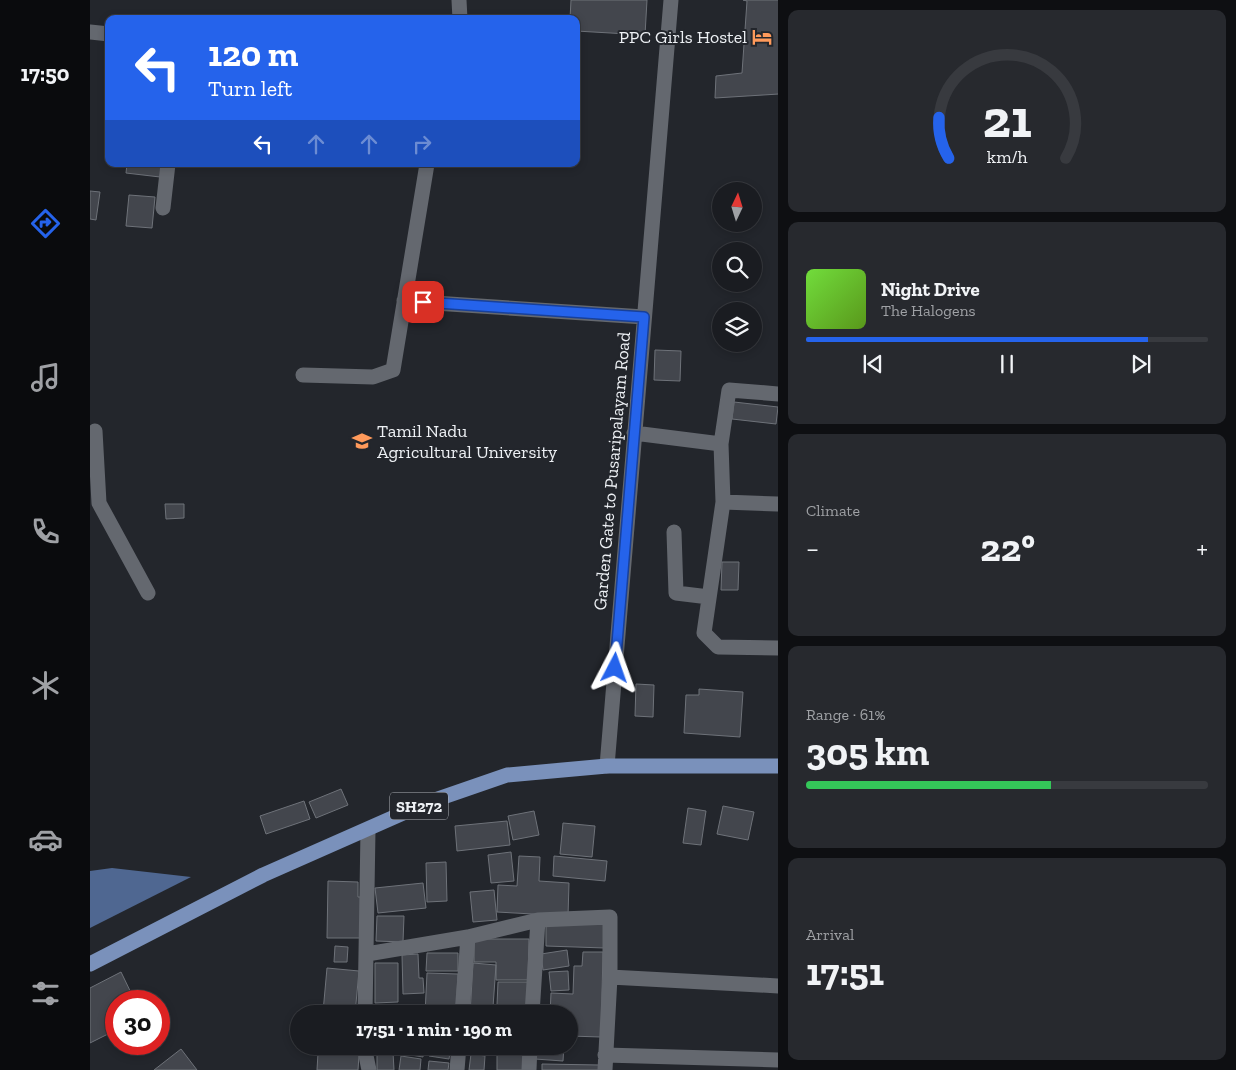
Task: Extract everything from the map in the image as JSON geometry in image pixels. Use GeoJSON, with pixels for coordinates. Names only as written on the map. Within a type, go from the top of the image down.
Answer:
{"type":"FeatureCollection","features":[{"type":"Feature","properties":{"kind":"main road","name":"SH272"},"geometry":{"type":"LineString","coordinates":[[90,964],[263,875],[426,803],[507,775],[607,766],[778,766]]}},
{"type":"Feature","properties":{"kind":"street"},"geometry":{"type":"LineString","coordinates":[[459,0],[460,15]]}},
{"type":"Feature","properties":{"kind":"street","name":"Garden Gate to Pusaripalayam Road"},"geometry":{"type":"LineString","coordinates":[[607,766],[671,0]]}},
{"type":"Feature","properties":{"kind":"street"},"geometry":{"type":"LineString","coordinates":[[90,32],[105,34]]}},
{"type":"Feature","properties":{"kind":"street"},"geometry":{"type":"LineString","coordinates":[[163,208],[168,167]]}},
{"type":"Feature","properties":{"kind":"street"},"geometry":{"type":"LineString","coordinates":[[303,375],[373,376],[393,370],[426,167]]}},
{"type":"Feature","properties":{"kind":"street"},"geometry":{"type":"LineString","coordinates":[[404,301],[644,317]]}},
{"type":"Feature","properties":{"kind":"street"},"geometry":{"type":"LineString","coordinates":[[778,394],[729,390],[721,444],[723,502],[704,633],[718,647],[778,648]]}},
{"type":"Feature","properties":{"kind":"street"},"geometry":{"type":"LineString","coordinates":[[95,431],[95,503],[148,593]]}},
{"type":"Feature","properties":{"kind":"street"},"geometry":{"type":"LineString","coordinates":[[634,433],[721,444]]}},
{"type":"Feature","properties":{"kind":"street"},"geometry":{"type":"LineString","coordinates":[[723,502],[777,504]]}},
{"type":"Feature","properties":{"kind":"street"},"geometry":{"type":"LineString","coordinates":[[674,532],[676,593],[709,596]]}},
{"type":"Feature","properties":{"kind":"street"},"geometry":{"type":"LineString","coordinates":[[365,1005],[368,830]]}},
{"type":"Feature","properties":{"kind":"street"},"geometry":{"type":"LineString","coordinates":[[367,954],[468,937],[538,920],[610,917],[610,977],[605,1063],[778,1060]]}},
{"type":"Feature","properties":{"kind":"street"},"geometry":{"type":"LineString","coordinates":[[533,1005],[538,920]]}},
{"type":"Feature","properties":{"kind":"street"},"geometry":{"type":"LineString","coordinates":[[463,1005],[468,937]]}},
{"type":"Feature","properties":{"kind":"street"},"geometry":{"type":"LineString","coordinates":[[610,977],[778,986]]}},
{"type":"Feature","properties":{"kind":"street"},"geometry":{"type":"LineString","coordinates":[[366,1055],[369,1070]]}},
{"type":"Feature","properties":{"kind":"street"},"geometry":{"type":"LineString","coordinates":[[457,1070],[458,1055]]}},
{"type":"Feature","properties":{"kind":"street"},"geometry":{"type":"LineString","coordinates":[[529,1070],[530,1055]]}},
{"type":"Feature","properties":{"kind":"water"},"geometry":{"type":"Polygon","coordinates":[[[112,868],[191,877],[90,928],[90,871],[112,868]]]}},
{"type":"Feature","properties":{"kind":"building"},"geometry":{"type":"Polygon","coordinates":[[[571,0],[647,0],[645,35],[580,31],[580,15],[570,15],[571,0]]]}},
{"type":"Feature","properties":{"kind":"building","name":"PPC Girls Hostel"},"geometry":{"type":"Polygon","coordinates":[[[743,0],[778,0],[778,94],[715,98],[716,76],[742,73],[747,1],[743,0]]]}},
{"type":"Feature","properties":{"kind":"building"},"geometry":{"type":"Polygon","coordinates":[[[127,167],[162,167],[160,177],[126,173],[127,167]]]}},
{"type":"Feature","properties":{"kind":"building"},"geometry":{"type":"Polygon","coordinates":[[[90,191],[100,192],[96,220],[90,219],[90,191]]]}},
{"type":"Feature","properties":{"kind":"building"},"geometry":{"type":"Polygon","coordinates":[[[129,195],[155,197],[152,228],[126,226],[129,195]]]}},
{"type":"Feature","properties":{"kind":"building"},"geometry":{"type":"Polygon","coordinates":[[[655,350],[681,351],[680,381],[654,380],[655,350]]]}},
{"type":"Feature","properties":{"kind":"building"},"geometry":{"type":"Polygon","coordinates":[[[734,402],[778,407],[776,424],[732,419],[734,402]]]}},
{"type":"Feature","properties":{"kind":"building"},"geometry":{"type":"Polygon","coordinates":[[[165,504],[184,504],[184,518],[166,519],[165,504]]]}},
{"type":"Feature","properties":{"kind":"building"},"geometry":{"type":"Polygon","coordinates":[[[722,562],[739,562],[738,590],[721,590],[722,562]]]}},
{"type":"Feature","properties":{"kind":"building"},"geometry":{"type":"Polygon","coordinates":[[[636,684],[654,685],[653,717],[635,716],[636,684]]]}},
{"type":"Feature","properties":{"kind":"building"},"geometry":{"type":"Polygon","coordinates":[[[699,689],[743,692],[740,737],[684,733],[686,695],[699,695],[699,689]]]}},
{"type":"Feature","properties":{"kind":"building"},"geometry":{"type":"Polygon","coordinates":[[[341,789],[348,805],[316,818],[309,802],[341,789]]]}},
{"type":"Feature","properties":{"kind":"building"},"geometry":{"type":"Polygon","coordinates":[[[304,801],[310,819],[266,834],[260,816],[304,801]]]}},
{"type":"Feature","properties":{"kind":"building"},"geometry":{"type":"Polygon","coordinates":[[[723,806],[754,812],[748,840],[717,834],[723,806]]]}},
{"type":"Feature","properties":{"kind":"building"},"geometry":{"type":"Polygon","coordinates":[[[688,808],[706,811],[701,845],[683,843],[688,808]]]}},
{"type":"Feature","properties":{"kind":"building"},"geometry":{"type":"Polygon","coordinates":[[[534,811],[539,835],[513,840],[508,816],[534,811]]]}},
{"type":"Feature","properties":{"kind":"building"},"geometry":{"type":"Polygon","coordinates":[[[507,821],[510,845],[457,851],[455,826],[507,821]]]}},
{"type":"Feature","properties":{"kind":"building"},"geometry":{"type":"Polygon","coordinates":[[[563,823],[595,826],[592,857],[560,854],[563,823]]]}},
{"type":"Feature","properties":{"kind":"building"},"geometry":{"type":"Polygon","coordinates":[[[511,852],[514,881],[491,883],[488,855],[511,852]]]}},
{"type":"Feature","properties":{"kind":"building"},"geometry":{"type":"Polygon","coordinates":[[[519,856],[540,857],[539,881],[569,883],[568,916],[497,912],[498,885],[517,886],[519,856]]]}},
{"type":"Feature","properties":{"kind":"building"},"geometry":{"type":"Polygon","coordinates":[[[554,856],[607,861],[605,881],[553,876],[554,856]]]}},
{"type":"Feature","properties":{"kind":"building"},"geometry":{"type":"Polygon","coordinates":[[[446,862],[447,901],[427,902],[426,863],[446,862]]]}},
{"type":"Feature","properties":{"kind":"building"},"geometry":{"type":"Polygon","coordinates":[[[328,881],[358,882],[358,897],[361,897],[360,938],[327,938],[328,881]]]}},
{"type":"Feature","properties":{"kind":"building"},"geometry":{"type":"Polygon","coordinates":[[[423,883],[426,908],[378,913],[375,888],[423,883]]]}},
{"type":"Feature","properties":{"kind":"building"},"geometry":{"type":"Polygon","coordinates":[[[494,890],[497,920],[473,922],[470,892],[494,890]]]}},
{"type":"Feature","properties":{"kind":"building"},"geometry":{"type":"Polygon","coordinates":[[[377,916],[404,916],[403,942],[376,941],[377,916]]]}},
{"type":"Feature","properties":{"kind":"building"},"geometry":{"type":"Polygon","coordinates":[[[546,921],[605,923],[605,948],[546,946],[546,921]]]}},
{"type":"Feature","properties":{"kind":"building"},"geometry":{"type":"Polygon","coordinates":[[[474,939],[529,939],[528,980],[496,980],[496,962],[474,962],[474,939]]]}},
{"type":"Feature","properties":{"kind":"building"},"geometry":{"type":"Polygon","coordinates":[[[335,946],[348,947],[347,962],[334,962],[335,946]]]}},
{"type":"Feature","properties":{"kind":"building"},"geometry":{"type":"Polygon","coordinates":[[[567,950],[569,966],[543,970],[541,954],[567,950]]]}},
{"type":"Feature","properties":{"kind":"building"},"geometry":{"type":"Polygon","coordinates":[[[583,952],[603,952],[601,1037],[578,1036],[578,1005],[550,1005],[551,993],[573,994],[574,966],[582,966],[583,952]]]}},
{"type":"Feature","properties":{"kind":"building"},"geometry":{"type":"Polygon","coordinates":[[[427,953],[458,953],[458,971],[426,971],[427,953]]]}},
{"type":"Feature","properties":{"kind":"building"},"geometry":{"type":"Polygon","coordinates":[[[418,954],[419,978],[423,978],[424,993],[403,994],[402,955],[418,954]]]}},
{"type":"Feature","properties":{"kind":"building"},"geometry":{"type":"Polygon","coordinates":[[[375,963],[398,963],[398,1002],[375,1003],[375,963]]]}},
{"type":"Feature","properties":{"kind":"building"},"geometry":{"type":"Polygon","coordinates":[[[473,963],[496,965],[493,1005],[471,1005],[473,963]]]}},
{"type":"Feature","properties":{"kind":"building"},"geometry":{"type":"Polygon","coordinates":[[[327,968],[359,971],[356,1005],[324,1005],[327,968]]]}},
{"type":"Feature","properties":{"kind":"building"},"geometry":{"type":"Polygon","coordinates":[[[568,971],[569,990],[551,991],[549,972],[568,971]]]}},
{"type":"Feature","properties":{"kind":"building"},"geometry":{"type":"Polygon","coordinates":[[[121,972],[130,990],[105,990],[105,1036],[90,1043],[90,988],[121,972]]]}},
{"type":"Feature","properties":{"kind":"building"},"geometry":{"type":"Polygon","coordinates":[[[427,973],[458,974],[456,1005],[425,1005],[427,973]]]}},
{"type":"Feature","properties":{"kind":"building"},"geometry":{"type":"Polygon","coordinates":[[[498,982],[530,982],[530,1005],[497,1005],[498,982]]]}},
{"type":"Feature","properties":{"kind":"building"},"geometry":{"type":"Polygon","coordinates":[[[181,1049],[197,1070],[154,1070],[181,1049]]]}},
{"type":"Feature","properties":{"kind":"building"},"geometry":{"type":"Polygon","coordinates":[[[318,1055],[359,1055],[358,1070],[317,1070],[318,1055]]]}},
{"type":"Feature","properties":{"kind":"building"},"geometry":{"type":"Polygon","coordinates":[[[377,1055],[393,1055],[394,1070],[377,1070],[377,1055]]]}},
{"type":"Feature","properties":{"kind":"building"},"geometry":{"type":"Polygon","coordinates":[[[429,1055],[450,1055],[449,1059],[429,1055]]]}},
{"type":"Feature","properties":{"kind":"building"},"geometry":{"type":"Polygon","coordinates":[[[471,1055],[485,1056],[484,1070],[469,1070],[471,1055]]]}},
{"type":"Feature","properties":{"kind":"building"},"geometry":{"type":"Polygon","coordinates":[[[497,1055],[525,1055],[525,1070],[497,1070],[497,1055]]]}},
{"type":"Feature","properties":{"kind":"building"},"geometry":{"type":"Polygon","coordinates":[[[535,1055],[563,1055],[563,1061],[535,1059],[535,1055]]]}},
{"type":"Feature","properties":{"kind":"building"},"geometry":{"type":"Polygon","coordinates":[[[401,1056],[421,1059],[420,1070],[399,1070],[401,1056]]]}},
{"type":"Feature","properties":{"kind":"building"},"geometry":{"type":"Polygon","coordinates":[[[429,1061],[449,1063],[448,1070],[428,1070],[429,1061]]]}},
{"type":"Feature","properties":{"kind":"building"},"geometry":{"type":"Polygon","coordinates":[[[542,1064],[600,1065],[600,1070],[542,1070],[542,1064]]]}},
{"type":"Feature","properties":{"kind":"place","name":"PPC Girls Hostel"},"geometry":{"type":"Point","coordinates":[762,37]}},
{"type":"Feature","properties":{"kind":"place","name":"Tamil Nadu Agricultural University"},"geometry":{"type":"Point","coordinates":[362,441]}},
{"type":"Feature","properties":{"kind":"route"},"geometry":{"type":"LineString","coordinates":[[423,302],[644,317],[615,668]]}}]}
